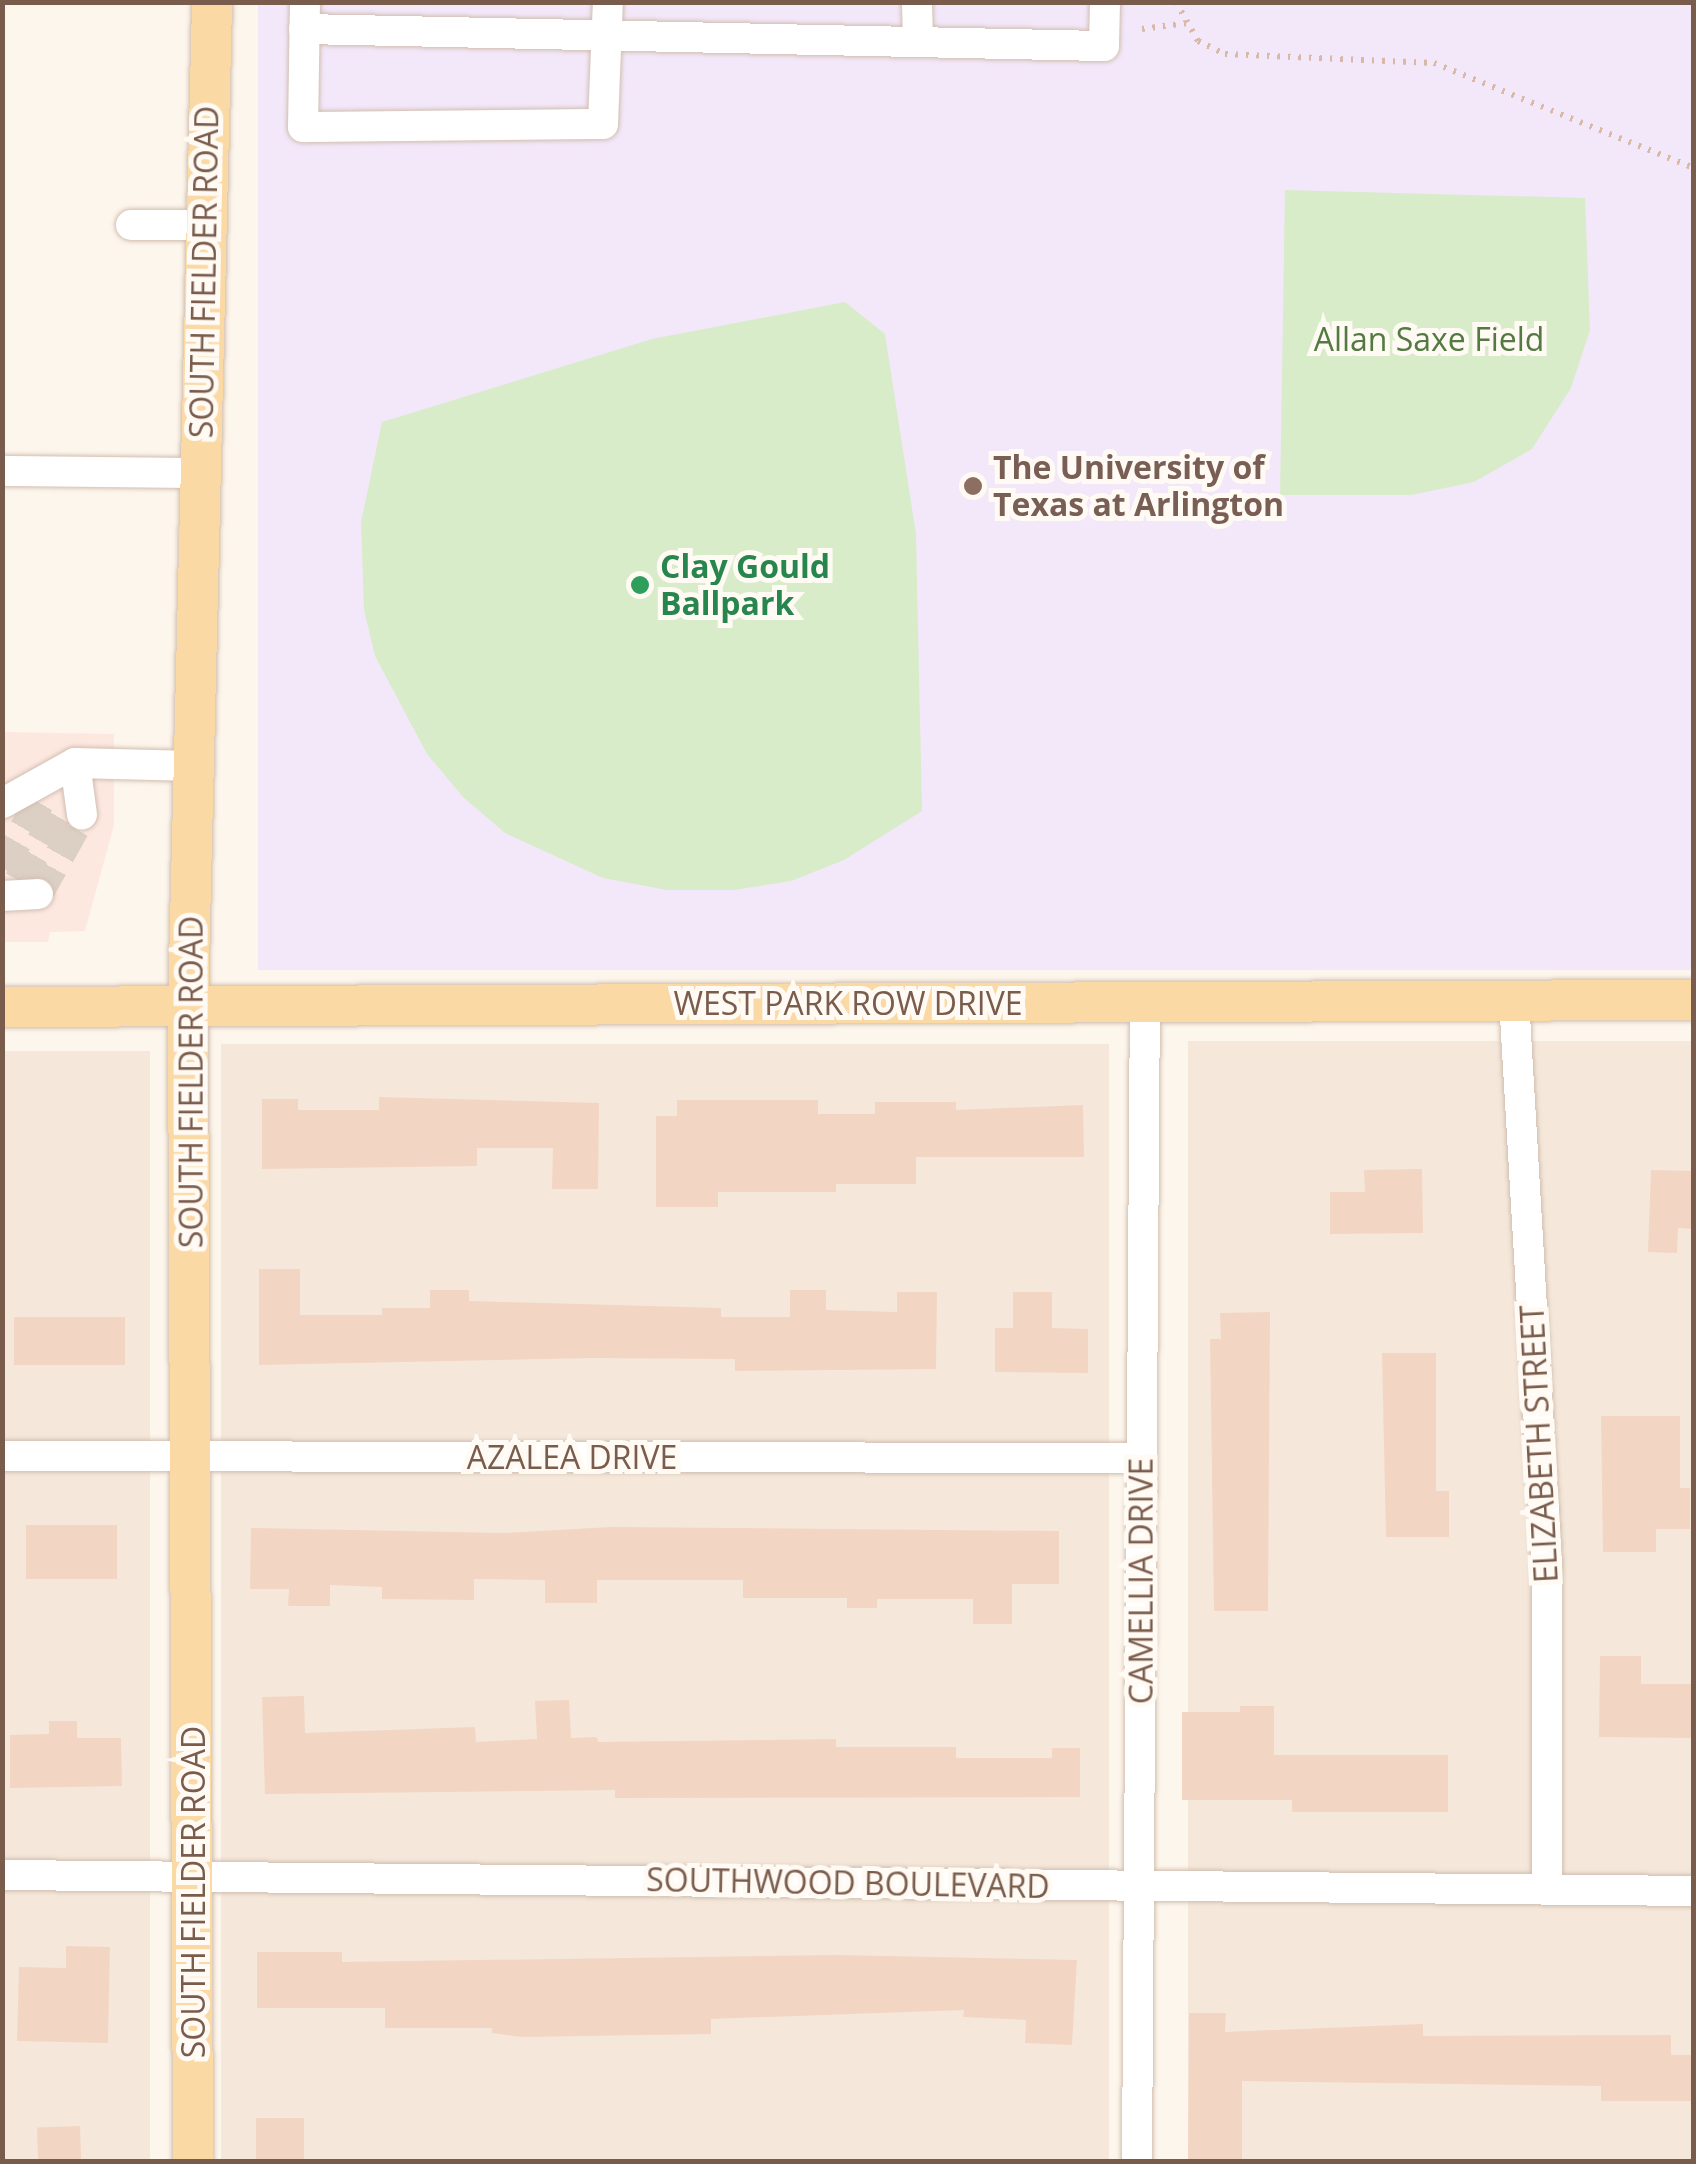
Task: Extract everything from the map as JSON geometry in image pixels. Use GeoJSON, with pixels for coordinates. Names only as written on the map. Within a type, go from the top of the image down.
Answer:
{"type":"FeatureCollection","features":[{"type":"Feature","properties":{"kind":"main road","name":"SOUTH FIELDER ROAD"},"geometry":{"type":"LineString","coordinates":[[193,2162],[193,1457],[188,1008],[212,2]]}},
{"type":"Feature","properties":{"kind":"main road","name":"WEST PARK ROW DRIVE"},"geometry":{"type":"LineString","coordinates":[[2,1006],[1694,1000]]}},
{"type":"Feature","properties":{"kind":"street"},"geometry":{"type":"LineString","coordinates":[[608,2],[606,35],[603,124],[302,126],[305,16],[606,35],[1104,46],[1105,2]]}},
{"type":"Feature","properties":{"kind":"street"},"geometry":{"type":"LineString","coordinates":[[917,2],[918,42]]}},
{"type":"Feature","properties":{"kind":"street"},"geometry":{"type":"LineString","coordinates":[[131,225],[207,226]]}},
{"type":"Feature","properties":{"kind":"street"},"geometry":{"type":"LineString","coordinates":[[2,471],[199,472]]}},
{"type":"Feature","properties":{"kind":"street"},"geometry":{"type":"LineString","coordinates":[[75,763],[63,804],[75,763]]}},
{"type":"Feature","properties":{"kind":"street"},"geometry":{"type":"LineString","coordinates":[[3,803],[75,763],[193,766]]}},
{"type":"Feature","properties":{"kind":"street","name":"ELIZABETH STREET"},"geometry":{"type":"LineString","coordinates":[[1514,999],[1548,1564],[1548,1890]]}},
{"type":"Feature","properties":{"kind":"street","name":"CAMELLIA DRIVE"},"geometry":{"type":"LineString","coordinates":[[1137,2162],[1146,1000]]}},
{"type":"Feature","properties":{"kind":"street","name":"AZALEA DRIVE"},"geometry":{"type":"LineString","coordinates":[[2,1456],[1142,1458]]}},
{"type":"Feature","properties":{"kind":"street","name":"SOUTHWOOD BOULEVARD"},"geometry":{"type":"LineString","coordinates":[[2,1875],[1694,1891]]}},
{"type":"Feature","properties":{"kind":"path"},"geometry":{"type":"LineString","coordinates":[[1176,2],[1198,41],[1225,54],[1434,63],[1694,168]]}},
{"type":"Feature","properties":{"kind":"path"},"geometry":{"type":"LineString","coordinates":[[1142,29],[1188,23]]}},
{"type":"Feature","properties":{"kind":"shaded area","name":"The University of Texas at Arlington"},"geometry":{"type":"Polygon","coordinates":[[[258,3],[1693,3],[1693,970],[258,970],[258,3]]]}},
{"type":"Feature","properties":{"kind":"shaded area"},"geometry":{"type":"Polygon","coordinates":[[[3,732],[114,734],[114,825],[85,931],[50,932],[48,942],[3,942],[3,732]]]}},
{"type":"Feature","properties":{"kind":"shaded area"},"geometry":{"type":"Polygon","coordinates":[[[1188,1041],[1693,1041],[1693,2162],[1188,2162],[1188,1041]]]}},
{"type":"Feature","properties":{"kind":"shaded area"},"geometry":{"type":"Polygon","coordinates":[[[221,1044],[1109,1044],[1109,2161],[221,2161],[221,1044]]]}},
{"type":"Feature","properties":{"kind":"shaded area"},"geometry":{"type":"Polygon","coordinates":[[[3,1051],[150,1051],[150,2161],[3,2161],[3,1051]]]}},
{"type":"Feature","properties":{"kind":"green space","name":"Allan Saxe Field"},"geometry":{"type":"Polygon","coordinates":[[[1285,190],[1585,198],[1590,330],[1571,388],[1532,449],[1474,482],[1411,495],[1280,495],[1285,190]]]}},
{"type":"Feature","properties":{"kind":"green space","name":"Clay Gould Ballpark"},"geometry":{"type":"Polygon","coordinates":[[[845,302],[885,334],[916,534],[922,811],[844,860],[791,881],[734,890],[667,890],[603,878],[505,833],[463,797],[427,754],[375,656],[364,610],[361,522],[382,422],[652,339],[845,302]]]}},
{"type":"Feature","properties":{"kind":"building"},"geometry":{"type":"Polygon","coordinates":[[[379,1097],[599,1103],[598,1189],[552,1189],[553,1148],[477,1148],[477,1166],[262,1169],[262,1099],[298,1099],[298,1110],[379,1110],[379,1097]]]}},
{"type":"Feature","properties":{"kind":"building"},"geometry":{"type":"Polygon","coordinates":[[[677,1100],[818,1100],[818,1114],[875,1114],[875,1102],[956,1102],[956,1110],[1083,1105],[1084,1157],[916,1157],[916,1184],[836,1184],[836,1192],[718,1192],[718,1207],[656,1207],[656,1116],[677,1116],[677,1100]]]}},
{"type":"Feature","properties":{"kind":"building"},"geometry":{"type":"Polygon","coordinates":[[[1422,1169],[1423,1233],[1330,1234],[1330,1192],[1365,1192],[1364,1170],[1422,1169]]]}},
{"type":"Feature","properties":{"kind":"building"},"geometry":{"type":"Polygon","coordinates":[[[1651,1170],[1694,1171],[1694,1229],[1678,1228],[1677,1253],[1648,1252],[1651,1170]]]}},
{"type":"Feature","properties":{"kind":"building"},"geometry":{"type":"Polygon","coordinates":[[[259,1269],[300,1269],[300,1315],[382,1315],[382,1308],[430,1308],[430,1290],[469,1290],[469,1301],[721,1308],[721,1317],[790,1317],[790,1290],[826,1290],[826,1310],[897,1312],[897,1292],[937,1292],[936,1369],[735,1371],[735,1359],[591,1358],[259,1365],[259,1269]]]}},
{"type":"Feature","properties":{"kind":"building"},"geometry":{"type":"Polygon","coordinates":[[[1013,1292],[1052,1292],[1052,1328],[1088,1329],[1088,1373],[995,1372],[995,1328],[1013,1328],[1013,1292]]]}},
{"type":"Feature","properties":{"kind":"building"},"geometry":{"type":"Polygon","coordinates":[[[1270,1312],[1268,1611],[1214,1611],[1210,1339],[1221,1339],[1220,1313],[1270,1312]]]}},
{"type":"Feature","properties":{"kind":"building"},"geometry":{"type":"Polygon","coordinates":[[[14,1317],[125,1317],[125,1365],[14,1365],[14,1317]]]}},
{"type":"Feature","properties":{"kind":"building"},"geometry":{"type":"Polygon","coordinates":[[[1382,1353],[1436,1353],[1436,1491],[1449,1491],[1449,1537],[1386,1537],[1382,1353]]]}},
{"type":"Feature","properties":{"kind":"building"},"geometry":{"type":"Polygon","coordinates":[[[1601,1416],[1680,1416],[1680,1488],[1690,1488],[1690,1529],[1656,1529],[1656,1552],[1603,1552],[1601,1416]]]}},
{"type":"Feature","properties":{"kind":"building"},"geometry":{"type":"Polygon","coordinates":[[[26,1525],[117,1525],[117,1579],[26,1579],[26,1525]]]}},
{"type":"Feature","properties":{"kind":"building"},"geometry":{"type":"Polygon","coordinates":[[[611,1527],[1059,1531],[1059,1584],[1012,1584],[1012,1624],[973,1624],[973,1599],[877,1599],[877,1608],[847,1608],[847,1598],[743,1598],[743,1580],[597,1580],[597,1603],[545,1603],[545,1580],[474,1579],[474,1600],[382,1599],[382,1587],[330,1585],[330,1606],[288,1606],[289,1589],[250,1589],[251,1528],[502,1533],[611,1527]]]}},
{"type":"Feature","properties":{"kind":"building"},"geometry":{"type":"Polygon","coordinates":[[[1600,1656],[1641,1656],[1641,1684],[1694,1684],[1694,1738],[1599,1737],[1600,1656]]]}},
{"type":"Feature","properties":{"kind":"building"},"geometry":{"type":"Polygon","coordinates":[[[304,1696],[305,1733],[475,1727],[476,1742],[537,1739],[535,1701],[569,1700],[571,1738],[597,1737],[598,1742],[836,1739],[836,1747],[956,1747],[956,1758],[1052,1758],[1052,1748],[1080,1748],[1080,1797],[615,1798],[615,1790],[265,1794],[262,1697],[304,1696]]]}},
{"type":"Feature","properties":{"kind":"building"},"geometry":{"type":"Polygon","coordinates":[[[1240,1706],[1274,1706],[1274,1755],[1448,1755],[1448,1812],[1292,1812],[1292,1800],[1182,1800],[1182,1712],[1240,1712],[1240,1706]]]}},
{"type":"Feature","properties":{"kind":"building"},"geometry":{"type":"Polygon","coordinates":[[[49,1721],[77,1721],[77,1738],[121,1738],[122,1786],[10,1788],[10,1735],[49,1734],[49,1721]]]}},
{"type":"Feature","properties":{"kind":"building"},"geometry":{"type":"Polygon","coordinates":[[[66,1946],[110,1947],[108,2043],[17,2041],[19,1967],[66,1968],[66,1946]]]}},
{"type":"Feature","properties":{"kind":"building"},"geometry":{"type":"Polygon","coordinates":[[[257,1952],[342,1952],[342,1962],[837,1955],[1077,1960],[1072,2045],[1025,2043],[1026,2020],[963,2017],[964,2010],[711,2019],[711,2034],[522,2037],[492,2033],[492,2028],[385,2028],[385,2008],[257,2008],[257,1952]]]}},
{"type":"Feature","properties":{"kind":"building"},"geometry":{"type":"Polygon","coordinates":[[[1189,2013],[1226,2013],[1225,2032],[1423,2024],[1423,2036],[1671,2035],[1671,2055],[1694,2055],[1694,2101],[1601,2101],[1601,2086],[1242,2081],[1242,2162],[1188,2162],[1189,2013]]]}},
{"type":"Feature","properties":{"kind":"building"},"geometry":{"type":"Polygon","coordinates":[[[256,2118],[304,2118],[304,2162],[256,2162],[256,2118]]]}},
{"type":"Feature","properties":{"kind":"building"},"geometry":{"type":"Polygon","coordinates":[[[80,2126],[81,2162],[38,2162],[37,2128],[80,2126]]]}},
{"type":"Feature","properties":{"kind":"tunnel"},"geometry":{"type":"LineString","coordinates":[[2,868],[44,794]]}},
{"type":"Feature","properties":{"kind":"tunnel"},"geometry":{"type":"LineString","coordinates":[[19,881],[63,804]]}},
{"type":"Feature","properties":{"kind":"tunnel"},"geometry":{"type":"LineString","coordinates":[[38,894],[82,815]]}},
{"type":"Feature","properties":{"kind":"place","name":"The University of Texas at Arlington"},"geometry":{"type":"Point","coordinates":[973,486]}},
{"type":"Feature","properties":{"kind":"place","name":"Clay Gould Ballpark"},"geometry":{"type":"Point","coordinates":[640,585]}}]}
